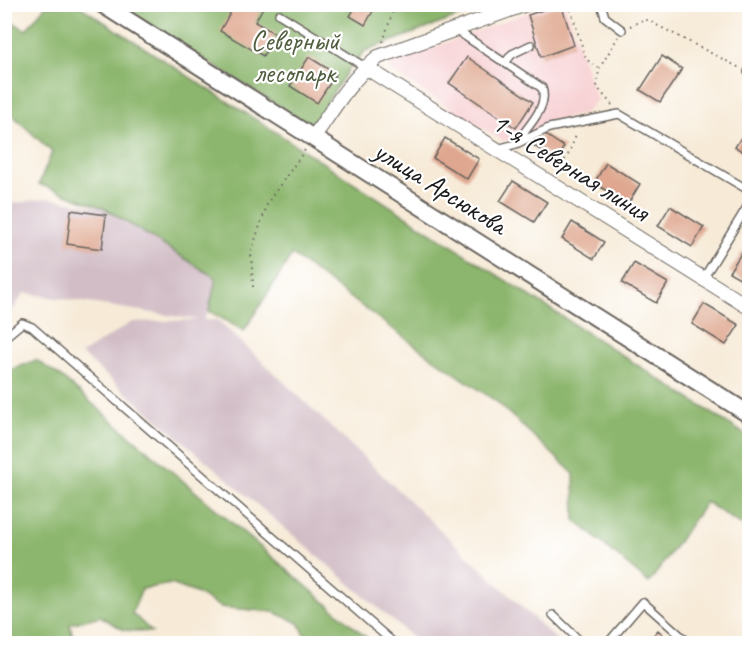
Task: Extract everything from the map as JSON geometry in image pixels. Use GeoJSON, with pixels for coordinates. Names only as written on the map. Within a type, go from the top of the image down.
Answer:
{"type":"FeatureCollection","features":[{"type":"Feature","properties":{"kind":"street","name":"улица Арсюкова"},"geometry":{"type":"LineString","coordinates":[[102,4],[750,416]]}},
{"type":"Feature","properties":{"kind":"street"},"geometry":{"type":"LineString","coordinates":[[313,138],[346,88],[378,57],[526,4]]}},
{"type":"Feature","properties":{"kind":"street","name":"1-я Северная линия"},"geometry":{"type":"LineString","coordinates":[[366,67],[750,308]]}},
{"type":"Feature","properties":{"kind":"lane"},"geometry":{"type":"LineString","coordinates":[[601,4],[605,17],[622,30]]}},
{"type":"Feature","properties":{"kind":"lane"},"geometry":{"type":"LineString","coordinates":[[279,14],[366,67]]}},
{"type":"Feature","properties":{"kind":"lane"},"geometry":{"type":"LineString","coordinates":[[456,29],[542,88],[545,96],[543,104],[516,144]]}},
{"type":"Feature","properties":{"kind":"lane"},"geometry":{"type":"LineString","coordinates":[[505,63],[512,54],[531,45]]}},
{"type":"Feature","properties":{"kind":"lane"},"geometry":{"type":"LineString","coordinates":[[496,149],[516,144],[549,128],[619,114],[750,191]]}},
{"type":"Feature","properties":{"kind":"lane"},"geometry":{"type":"LineString","coordinates":[[703,279],[750,202]]}},
{"type":"Feature","properties":{"kind":"lane"},"geometry":{"type":"LineString","coordinates":[[4,338],[22,323],[32,327],[395,644]]}},
{"type":"Feature","properties":{"kind":"lane"},"geometry":{"type":"LineString","coordinates":[[607,644],[643,602],[690,644]]}},
{"type":"Feature","properties":{"kind":"lane"},"geometry":{"type":"LineString","coordinates":[[553,615],[583,644]]}},
{"type":"Feature","properties":{"kind":"path"},"geometry":{"type":"LineString","coordinates":[[378,57],[395,4]]}},
{"type":"Feature","properties":{"kind":"path"},"geometry":{"type":"LineString","coordinates":[[569,4],[586,59],[598,69]]}},
{"type":"Feature","properties":{"kind":"path"},"geometry":{"type":"LineString","coordinates":[[619,114],[597,87],[598,69],[622,30],[645,19],[749,72]]}},
{"type":"Feature","properties":{"kind":"path"},"geometry":{"type":"LineString","coordinates":[[550,183],[568,155],[581,122]]}},
{"type":"Feature","properties":{"kind":"path"},"geometry":{"type":"LineString","coordinates":[[253,287],[251,252],[268,202],[313,138]]}},
{"type":"Feature","properties":{"kind":"shaded area"},"geometry":{"type":"Polygon","coordinates":[[[547,5],[565,5],[597,100],[584,114],[550,122],[524,136],[517,133],[510,140],[503,141],[393,73],[389,68],[392,63],[547,5]]]}},
{"type":"Feature","properties":{"kind":"shaded area"},"geometry":{"type":"Polygon","coordinates":[[[49,198],[104,208],[216,278],[209,311],[204,320],[218,320],[560,643],[419,643],[81,354],[132,322],[199,320],[24,293],[12,311],[5,307],[5,205],[49,198]]]}},
{"type":"Feature","properties":{"kind":"green space"},"geometry":{"type":"Polygon","coordinates":[[[46,5],[78,5],[749,437],[749,530],[706,502],[649,583],[575,520],[574,474],[497,402],[292,255],[244,331],[209,311],[216,278],[104,208],[39,184],[52,152],[5,108],[4,17],[26,30],[46,5]]]}},
{"type":"Feature","properties":{"kind":"green space","name":"Северный лесопарк"},"geometry":{"type":"Polygon","coordinates":[[[116,5],[490,5],[365,51],[348,70],[311,126],[116,5]]]}},
{"type":"Feature","properties":{"kind":"green space"},"geometry":{"type":"Polygon","coordinates":[[[36,360],[60,376],[373,643],[309,643],[299,623],[273,612],[220,607],[196,593],[171,584],[142,589],[132,613],[152,632],[124,630],[100,616],[70,624],[74,643],[5,643],[5,377],[11,370],[36,360]]]}},
{"type":"Feature","properties":{"kind":"building"},"geometry":{"type":"Polygon","coordinates":[[[235,4],[265,4],[255,22],[276,34],[263,56],[220,31],[235,4]]]}},
{"type":"Feature","properties":{"kind":"building"},"geometry":{"type":"Polygon","coordinates":[[[357,4],[377,4],[365,25],[350,16],[357,4]]]}},
{"type":"Feature","properties":{"kind":"building"},"geometry":{"type":"Polygon","coordinates":[[[561,4],[574,45],[541,57],[528,15],[561,4]]]}},
{"type":"Feature","properties":{"kind":"building"},"geometry":{"type":"Polygon","coordinates":[[[662,56],[682,69],[660,102],[640,90],[662,56]]]}},
{"type":"Feature","properties":{"kind":"building"},"geometry":{"type":"Polygon","coordinates":[[[309,57],[336,74],[317,103],[290,86],[309,57]]]}},
{"type":"Feature","properties":{"kind":"building"},"geometry":{"type":"Polygon","coordinates":[[[467,57],[533,102],[516,128],[449,83],[467,57]]]}},
{"type":"Feature","properties":{"kind":"building"},"geometry":{"type":"Polygon","coordinates":[[[750,124],[750,156],[735,147],[750,124]]]}},
{"type":"Feature","properties":{"kind":"building"},"geometry":{"type":"Polygon","coordinates":[[[543,133],[564,147],[556,160],[534,146],[543,133]]]}},
{"type":"Feature","properties":{"kind":"building"},"geometry":{"type":"Polygon","coordinates":[[[445,138],[479,159],[467,179],[433,158],[445,138]]]}},
{"type":"Feature","properties":{"kind":"building"},"geometry":{"type":"Polygon","coordinates":[[[606,163],[640,184],[628,204],[594,183],[606,163]]]}},
{"type":"Feature","properties":{"kind":"building"},"geometry":{"type":"Polygon","coordinates":[[[513,181],[547,202],[534,222],[500,201],[513,181]]]}},
{"type":"Feature","properties":{"kind":"building"},"geometry":{"type":"Polygon","coordinates":[[[670,206],[704,227],[692,247],[658,226],[670,206]]]}},
{"type":"Feature","properties":{"kind":"building"},"geometry":{"type":"Polygon","coordinates":[[[71,210],[106,215],[102,249],[67,244],[71,210]]]}},
{"type":"Feature","properties":{"kind":"building"},"geometry":{"type":"Polygon","coordinates":[[[572,222],[604,242],[594,259],[562,239],[572,222]]]}},
{"type":"Feature","properties":{"kind":"building"},"geometry":{"type":"Polygon","coordinates":[[[742,252],[750,257],[750,284],[729,272],[742,252]]]}},
{"type":"Feature","properties":{"kind":"building"},"geometry":{"type":"Polygon","coordinates":[[[634,263],[668,283],[656,303],[622,283],[634,263]]]}},
{"type":"Feature","properties":{"kind":"building"},"geometry":{"type":"Polygon","coordinates":[[[704,304],[739,325],[726,345],[692,324],[704,304]]]}},
{"type":"Feature","properties":{"kind":"building"},"geometry":{"type":"Polygon","coordinates":[[[658,630],[673,644],[646,644],[658,630]]]}}]}
